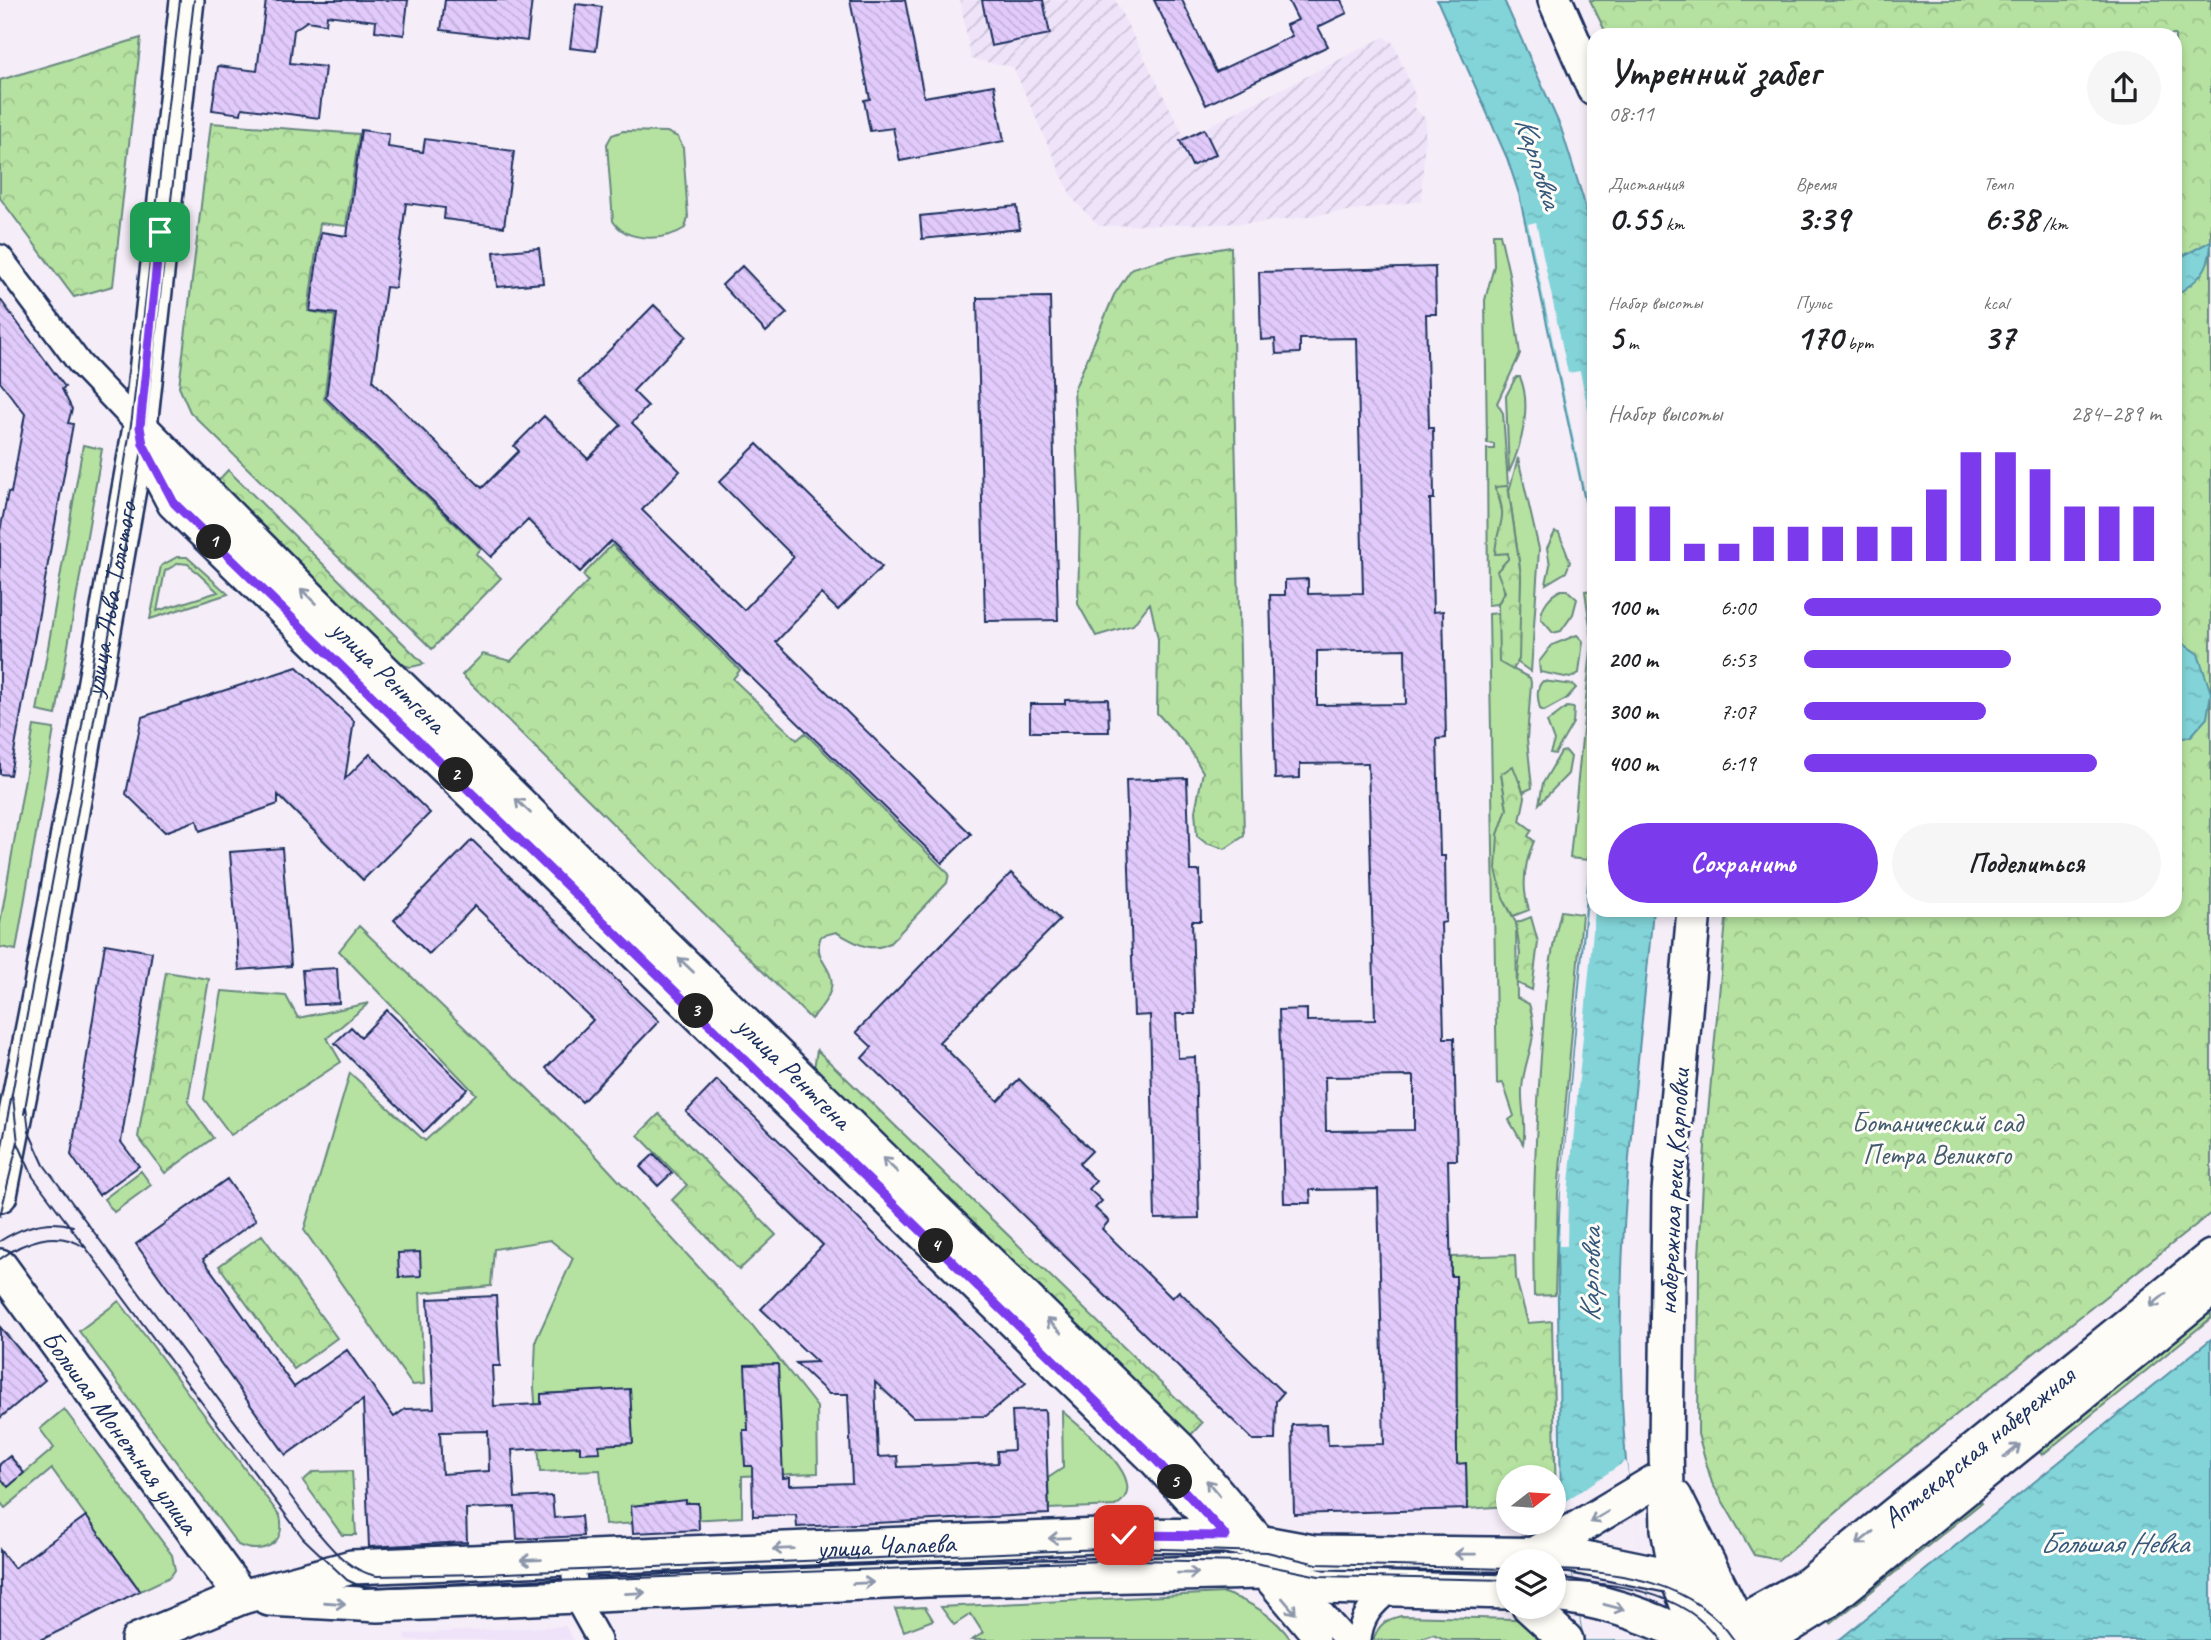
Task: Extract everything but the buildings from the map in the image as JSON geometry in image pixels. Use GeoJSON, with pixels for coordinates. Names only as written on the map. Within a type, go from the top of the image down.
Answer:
{"type":"FeatureCollection","features":[{"type":"Feature","properties":{"kind":"street","name":"улица Льва Толстого"},"geometry":{"type":"LineString","coordinates":[[0,1195],[46,959],[140,427],[187,0]]}},
{"type":"Feature","properties":{"kind":"street"},"geometry":{"type":"LineString","coordinates":[[1555,0],[1587,73]]}},
{"type":"Feature","properties":{"kind":"street","name":"улица Рентгена"},"geometry":{"type":"LineString","coordinates":[[0,257],[80,364],[140,427],[320,608],[1180,1449],[1248,1550],[1317,1640]]}},
{"type":"Feature","properties":{"kind":"street","name":"набережная реки Карповки"},"geometry":{"type":"LineString","coordinates":[[1693,917],[1669,1192],[1666,1475],[1668,1529],[1677,1577],[1698,1640]]}},
{"type":"Feature","properties":{"kind":"street","name":"Аптекарская набережная"},"geometry":{"type":"LineString","coordinates":[[1707,1640],[1744,1632],[1808,1584],[2211,1257]]}},
{"type":"Feature","properties":{"kind":"street","name":"Большая Монетная улица"},"geometry":{"type":"LineString","coordinates":[[0,1266],[242,1597]]}},
{"type":"Feature","properties":{"kind":"street","name":"Аптекарская набережная"},"geometry":{"type":"LineString","coordinates":[[1767,1640],[1824,1604],[2211,1289]]}},
{"type":"Feature","properties":{"kind":"street","name":"улица Чапаева"},"geometry":{"type":"LineString","coordinates":[[138,1640],[242,1597],[352,1567],[1124,1535],[1248,1550],[1533,1555],[1569,1546],[1631,1498],[1666,1475]]}},
{"type":"Feature","properties":{"kind":"street","name":"набережная реки Карповки"},"geometry":{"type":"LineString","coordinates":[[1666,1475],[1686,1523],[1744,1632]]}},
{"type":"Feature","properties":{"kind":"street"},"geometry":{"type":"LineString","coordinates":[[1569,1546],[1643,1570],[1677,1577],[1708,1596],[1744,1632]]}},
{"type":"Feature","properties":{"kind":"street","name":"улица Чапаева"},"geometry":{"type":"LineString","coordinates":[[242,1597],[378,1605],[996,1578],[1248,1550],[1292,1579],[1321,1587],[1496,1592]]}},
{"type":"Feature","properties":{"kind":"street"},"geometry":{"type":"LineString","coordinates":[[571,1558],[576,1596],[599,1640]]}},
{"type":"Feature","properties":{"kind":"street"},"geometry":{"type":"LineString","coordinates":[[1292,1579],[1346,1640]]}},
{"type":"Feature","properties":{"kind":"street"},"geometry":{"type":"LineString","coordinates":[[1359,1640],[1361,1623],[1371,1606],[1390,1591]]}},
{"type":"Feature","properties":{"kind":"street"},"geometry":{"type":"LineString","coordinates":[[1566,1596],[1651,1617],[1698,1640]]}},
{"type":"Feature","properties":{"kind":"street"},"geometry":{"type":"LineString","coordinates":[[1543,1619],[1566,1640]]}},
{"type":"Feature","properties":{"kind":"shaded area"},"geometry":{"type":"Polygon","coordinates":[[[960,0],[1115,0],[1185,138],[1384,37],[1393,43],[1416,97],[1413,107],[1426,119],[1421,201],[1258,223],[1099,226],[1072,198],[1013,67],[971,59],[960,0]]]}},
{"type":"Feature","properties":{"kind":"shaded area"},"geometry":{"type":"Polygon","coordinates":[[[565,1626],[574,1640],[405,1640],[405,1634],[565,1626]]]}},
{"type":"Feature","properties":{"kind":"green space","name":"Ботанический сад Петра Великого"},"geometry":{"type":"Polygon","coordinates":[[[1590,0],[2211,0],[2211,1213],[1875,1479],[1779,1560],[1754,1555],[1712,1483],[1698,1434],[1699,1257],[1705,1145],[1726,917],[2182,917],[2182,28],[1604,28],[1590,0]]]}},
{"type":"Feature","properties":{"kind":"green space"},"geometry":{"type":"Polygon","coordinates":[[[141,38],[113,286],[74,297],[0,198],[0,80],[141,38]]]}},
{"type":"Feature","properties":{"kind":"green space"},"geometry":{"type":"Polygon","coordinates":[[[211,123],[359,134],[346,226],[320,223],[308,311],[335,316],[324,399],[481,549],[476,554],[501,578],[432,649],[190,412],[179,387],[211,123]]]}},
{"type":"Feature","properties":{"kind":"green space"},"geometry":{"type":"Polygon","coordinates":[[[623,131],[667,132],[678,137],[683,148],[688,217],[685,228],[667,235],[647,238],[627,233],[613,221],[607,144],[612,135],[623,131]]]}},
{"type":"Feature","properties":{"kind":"green space"},"geometry":{"type":"Polygon","coordinates":[[[1493,234],[1500,234],[1509,274],[1520,354],[1497,403],[1503,413],[1508,486],[1495,488],[1501,506],[1502,521],[1495,554],[1508,553],[1508,566],[1505,586],[1498,604],[1488,605],[1487,449],[1494,449],[1494,444],[1487,443],[1485,300],[1494,266],[1493,234]]]}},
{"type":"Feature","properties":{"kind":"green space"},"geometry":{"type":"Polygon","coordinates":[[[1231,247],[1244,836],[1225,849],[1206,843],[1197,836],[1195,811],[1203,772],[1189,748],[1157,713],[1158,639],[1150,603],[1133,625],[1096,636],[1078,604],[1080,512],[1074,390],[1114,295],[1132,268],[1175,256],[1231,247]]]}},
{"type":"Feature","properties":{"kind":"green space"},"geometry":{"type":"Polygon","coordinates":[[[1516,377],[1520,377],[1524,388],[1525,412],[1518,450],[1509,472],[1506,396],[1516,377]]]}},
{"type":"Feature","properties":{"kind":"green space"},"geometry":{"type":"Polygon","coordinates":[[[83,445],[102,449],[56,715],[37,711],[83,445]]]}},
{"type":"Feature","properties":{"kind":"green space"},"geometry":{"type":"Polygon","coordinates":[[[1518,458],[1539,549],[1531,672],[1517,662],[1521,576],[1509,491],[1518,458]]]}},
{"type":"Feature","properties":{"kind":"green space"},"geometry":{"type":"Polygon","coordinates":[[[228,470],[424,664],[411,667],[398,664],[215,484],[228,470]]]}},
{"type":"Feature","properties":{"kind":"green space"},"geometry":{"type":"Polygon","coordinates":[[[1508,486],[1521,576],[1519,659],[1513,670],[1499,662],[1498,604],[1505,592],[1497,571],[1508,559],[1508,553],[1495,554],[1502,508],[1495,487],[1508,486]]]}},
{"type":"Feature","properties":{"kind":"green space"},"geometry":{"type":"Polygon","coordinates":[[[1555,532],[1559,533],[1570,562],[1566,572],[1546,584],[1550,565],[1547,548],[1555,532]]]}},
{"type":"Feature","properties":{"kind":"green space"},"geometry":{"type":"Polygon","coordinates":[[[612,545],[740,670],[733,679],[797,740],[805,733],[949,874],[947,883],[890,943],[869,947],[836,932],[821,936],[819,947],[829,972],[831,990],[811,1019],[462,675],[483,654],[511,661],[588,581],[583,575],[612,545]]]}},
{"type":"Feature","properties":{"kind":"green space"},"geometry":{"type":"Polygon","coordinates":[[[177,557],[187,557],[228,594],[150,619],[161,566],[177,557]],[[179,563],[165,571],[157,611],[218,592],[188,564],[179,563]]]}},
{"type":"Feature","properties":{"kind":"green space"},"geometry":{"type":"Polygon","coordinates":[[[1561,590],[1567,590],[1577,599],[1573,614],[1561,631],[1553,633],[1541,619],[1541,614],[1547,602],[1561,590]]]}},
{"type":"Feature","properties":{"kind":"green space"},"geometry":{"type":"Polygon","coordinates":[[[1499,613],[1499,662],[1530,678],[1531,683],[1527,739],[1532,788],[1523,792],[1520,781],[1501,774],[1507,809],[1498,835],[1503,898],[1516,923],[1517,998],[1529,1004],[1533,1028],[1523,1077],[1523,1144],[1509,1120],[1514,1116],[1503,1083],[1497,1084],[1489,614],[1499,613]]]}},
{"type":"Feature","properties":{"kind":"green space"},"geometry":{"type":"Polygon","coordinates":[[[1577,635],[1583,641],[1579,673],[1570,678],[1540,672],[1539,662],[1552,645],[1577,635]]]}},
{"type":"Feature","properties":{"kind":"green space"},"geometry":{"type":"Polygon","coordinates":[[[1543,681],[1573,685],[1576,688],[1566,699],[1544,711],[1540,709],[1538,694],[1543,681]]]}},
{"type":"Feature","properties":{"kind":"green space"},"geometry":{"type":"Polygon","coordinates":[[[1587,690],[1587,860],[1570,858],[1587,690]]]}},
{"type":"Feature","properties":{"kind":"green space"},"geometry":{"type":"Polygon","coordinates":[[[1567,707],[1574,708],[1573,723],[1555,754],[1550,753],[1554,741],[1547,722],[1567,707]]]}},
{"type":"Feature","properties":{"kind":"green space"},"geometry":{"type":"Polygon","coordinates":[[[34,726],[54,729],[16,950],[0,947],[0,924],[34,726]]]}},
{"type":"Feature","properties":{"kind":"green space"},"geometry":{"type":"Polygon","coordinates":[[[1566,751],[1571,757],[1568,774],[1539,804],[1543,783],[1561,752],[1566,751]]]}},
{"type":"Feature","properties":{"kind":"green space"},"geometry":{"type":"Polygon","coordinates":[[[1513,766],[1525,797],[1520,821],[1532,830],[1528,836],[1534,841],[1525,875],[1529,910],[1513,916],[1503,898],[1496,869],[1498,835],[1507,809],[1501,774],[1513,766]]]}},
{"type":"Feature","properties":{"kind":"green space"},"geometry":{"type":"Polygon","coordinates":[[[1561,911],[1582,914],[1558,1193],[1555,1295],[1534,1296],[1534,1183],[1540,1070],[1549,970],[1561,911]]]}},
{"type":"Feature","properties":{"kind":"green space"},"geometry":{"type":"Polygon","coordinates":[[[1531,917],[1538,942],[1532,990],[1517,983],[1520,954],[1516,923],[1531,917]]]}},
{"type":"Feature","properties":{"kind":"green space"},"geometry":{"type":"Polygon","coordinates":[[[359,926],[585,1144],[752,1325],[817,1407],[818,1473],[742,1476],[742,1517],[605,1525],[600,1470],[540,1472],[534,1387],[536,1340],[573,1258],[550,1240],[494,1249],[491,1286],[420,1293],[424,1384],[412,1385],[304,1230],[350,1073],[425,1141],[476,1094],[339,951],[359,926]]]}},
{"type":"Feature","properties":{"kind":"green space"},"geometry":{"type":"Polygon","coordinates":[[[166,972],[209,979],[188,1102],[213,1138],[165,1173],[138,1137],[166,972]]]}},
{"type":"Feature","properties":{"kind":"green space"},"geometry":{"type":"Polygon","coordinates":[[[222,991],[286,996],[298,1018],[369,1003],[327,1038],[341,1062],[231,1135],[204,1099],[222,991]]]}},
{"type":"Feature","properties":{"kind":"green space"},"geometry":{"type":"Polygon","coordinates":[[[817,1050],[1202,1423],[1188,1438],[819,1076],[814,1068],[817,1050]]]}},
{"type":"Feature","properties":{"kind":"green space"},"geometry":{"type":"Polygon","coordinates":[[[659,1114],[776,1235],[739,1270],[672,1200],[687,1185],[638,1135],[659,1114]]]}},
{"type":"Feature","properties":{"kind":"green space"},"geometry":{"type":"Polygon","coordinates":[[[141,1171],[151,1185],[114,1212],[104,1199],[141,1171]]]}},
{"type":"Feature","properties":{"kind":"green space"},"geometry":{"type":"Polygon","coordinates":[[[262,1235],[337,1338],[294,1369],[219,1266],[262,1235]]]}},
{"type":"Feature","properties":{"kind":"green space"},"geometry":{"type":"Polygon","coordinates":[[[1515,1255],[1516,1279],[1528,1323],[1552,1321],[1555,1465],[1496,1465],[1496,1507],[1467,1509],[1466,1464],[1457,1464],[1456,1277],[1451,1276],[1451,1257],[1515,1255]]]}},
{"type":"Feature","properties":{"kind":"green space"},"geometry":{"type":"Polygon","coordinates":[[[119,1301],[280,1516],[280,1534],[271,1545],[256,1549],[238,1545],[79,1331],[119,1301]]]}},
{"type":"Feature","properties":{"kind":"green space"},"geometry":{"type":"Polygon","coordinates":[[[2211,1305],[2211,1318],[2042,1455],[2036,1447],[2211,1305]]]}},
{"type":"Feature","properties":{"kind":"green space"},"geometry":{"type":"Polygon","coordinates":[[[64,1409],[172,1555],[175,1570],[170,1577],[140,1591],[52,1469],[5,1508],[0,1502],[0,1477],[9,1486],[54,1448],[40,1429],[64,1409]]]}},
{"type":"Feature","properties":{"kind":"green space"},"geometry":{"type":"Polygon","coordinates":[[[1062,1411],[1098,1442],[1121,1470],[1127,1484],[1126,1496],[1115,1506],[1049,1509],[1048,1478],[1063,1468],[1062,1411]]]}},
{"type":"Feature","properties":{"kind":"green space"},"geometry":{"type":"Polygon","coordinates":[[[352,1471],[356,1535],[342,1535],[303,1481],[313,1472],[352,1471]]]}},
{"type":"Feature","properties":{"kind":"green space"},"geometry":{"type":"Polygon","coordinates":[[[1975,1496],[1981,1503],[1831,1624],[1825,1618],[1975,1496]]]}},
{"type":"Feature","properties":{"kind":"green space"},"geometry":{"type":"Polygon","coordinates":[[[1224,1593],[1262,1611],[1285,1631],[1291,1640],[972,1640],[983,1633],[971,1614],[954,1625],[941,1607],[1224,1593]]]}},
{"type":"Feature","properties":{"kind":"green space"},"geometry":{"type":"Polygon","coordinates":[[[925,1607],[933,1620],[904,1631],[895,1609],[925,1607]]]}},
{"type":"Feature","properties":{"kind":"green space"},"geometry":{"type":"Polygon","coordinates":[[[1401,1616],[1515,1619],[1531,1622],[1554,1640],[1447,1640],[1433,1634],[1416,1640],[1373,1640],[1383,1624],[1401,1616]]]}},
{"type":"Feature","properties":{"kind":"water","name":"Карповка"},"geometry":{"type":"Polygon","coordinates":[[[1437,0],[1504,0],[1561,128],[1583,198],[1587,215],[1587,510],[1519,194],[1507,158],[1437,0]]]}},
{"type":"Feature","properties":{"kind":"water"},"geometry":{"type":"Polygon","coordinates":[[[2211,241],[2206,267],[2191,285],[2182,291],[2182,256],[2211,241]]]}},
{"type":"Feature","properties":{"kind":"water"},"geometry":{"type":"Polygon","coordinates":[[[2182,643],[2198,654],[2211,693],[2207,718],[2191,736],[2182,738],[2182,643]]]}},
{"type":"Feature","properties":{"kind":"water","name":"Карповка"},"geometry":{"type":"Polygon","coordinates":[[[1587,895],[1587,917],[1652,917],[1627,1185],[1621,1323],[1626,1461],[1655,1640],[1584,1640],[1566,1534],[1566,1465],[1560,1465],[1557,1240],[1587,895]]]}},
{"type":"Feature","properties":{"kind":"water","name":"Большая Невка"},"geometry":{"type":"Polygon","coordinates":[[[2211,1339],[2211,1640],[1839,1640],[2211,1339]]]}},
{"type":"Feature","properties":{"kind":"pier"},"geometry":{"type":"Polygon","coordinates":[[[1536,222],[1568,373],[1580,371],[1587,405],[1587,502],[1528,224],[1536,222]]]}},
{"type":"Feature","properties":{"kind":"pier"},"geometry":{"type":"Polygon","coordinates":[[[1587,912],[1587,917],[1594,917],[1568,1194],[1567,1246],[1559,1246],[1561,1193],[1587,912]]]}},
{"type":"Feature","properties":{"kind":"pier"},"geometry":{"type":"Polygon","coordinates":[[[1626,1461],[1655,1640],[1584,1640],[1566,1534],[1566,1501],[1626,1461]]]}},
{"type":"Feature","properties":{"kind":"tram line"},"geometry":{"type":"LineString","coordinates":[[0,1157],[82,725],[132,418],[180,0]]}},
{"type":"Feature","properties":{"kind":"tram line"},"geometry":{"type":"LineString","coordinates":[[24,1114],[143,444],[194,0]]}},
{"type":"Feature","properties":{"kind":"tram line"},"geometry":{"type":"LineString","coordinates":[[13,1097],[18,1143],[33,1177],[303,1538],[347,1580],[364,1588],[1131,1560],[1250,1562],[1319,1576],[1496,1580]]}},
{"type":"Feature","properties":{"kind":"tram line"},"geometry":{"type":"LineString","coordinates":[[26,1106],[29,1132],[44,1165],[315,1529],[342,1558],[367,1573],[377,1576],[482,1574],[1128,1548],[1267,1552],[1317,1564],[1496,1569]]}},
{"type":"Feature","properties":{"kind":"tram line"},"geometry":{"type":"LineString","coordinates":[[0,1216],[18,1141]]}},
{"type":"Feature","properties":{"kind":"tram line"},"geometry":{"type":"LineString","coordinates":[[0,1241],[35,1225],[54,1223],[73,1226]]}},
{"type":"Feature","properties":{"kind":"tram line"},"geometry":{"type":"LineString","coordinates":[[0,1259],[19,1247],[52,1238],[74,1242],[84,1247]]}},
{"type":"Feature","properties":{"kind":"tram line"},"geometry":{"type":"LineString","coordinates":[[1566,1570],[1629,1577],[1677,1593],[1718,1620],[1734,1640]]}},
{"type":"Feature","properties":{"kind":"tram line"},"geometry":{"type":"LineString","coordinates":[[1566,1582],[1621,1587],[1666,1600],[1704,1623],[1718,1640]]}},
{"type":"Feature","properties":{"kind":"route"},"geometry":{"type":"LineString","coordinates":[[160,232],[140,427],[143,444],[174,503],[1154,1458],[1226,1536],[1124,1535]]}}]}
